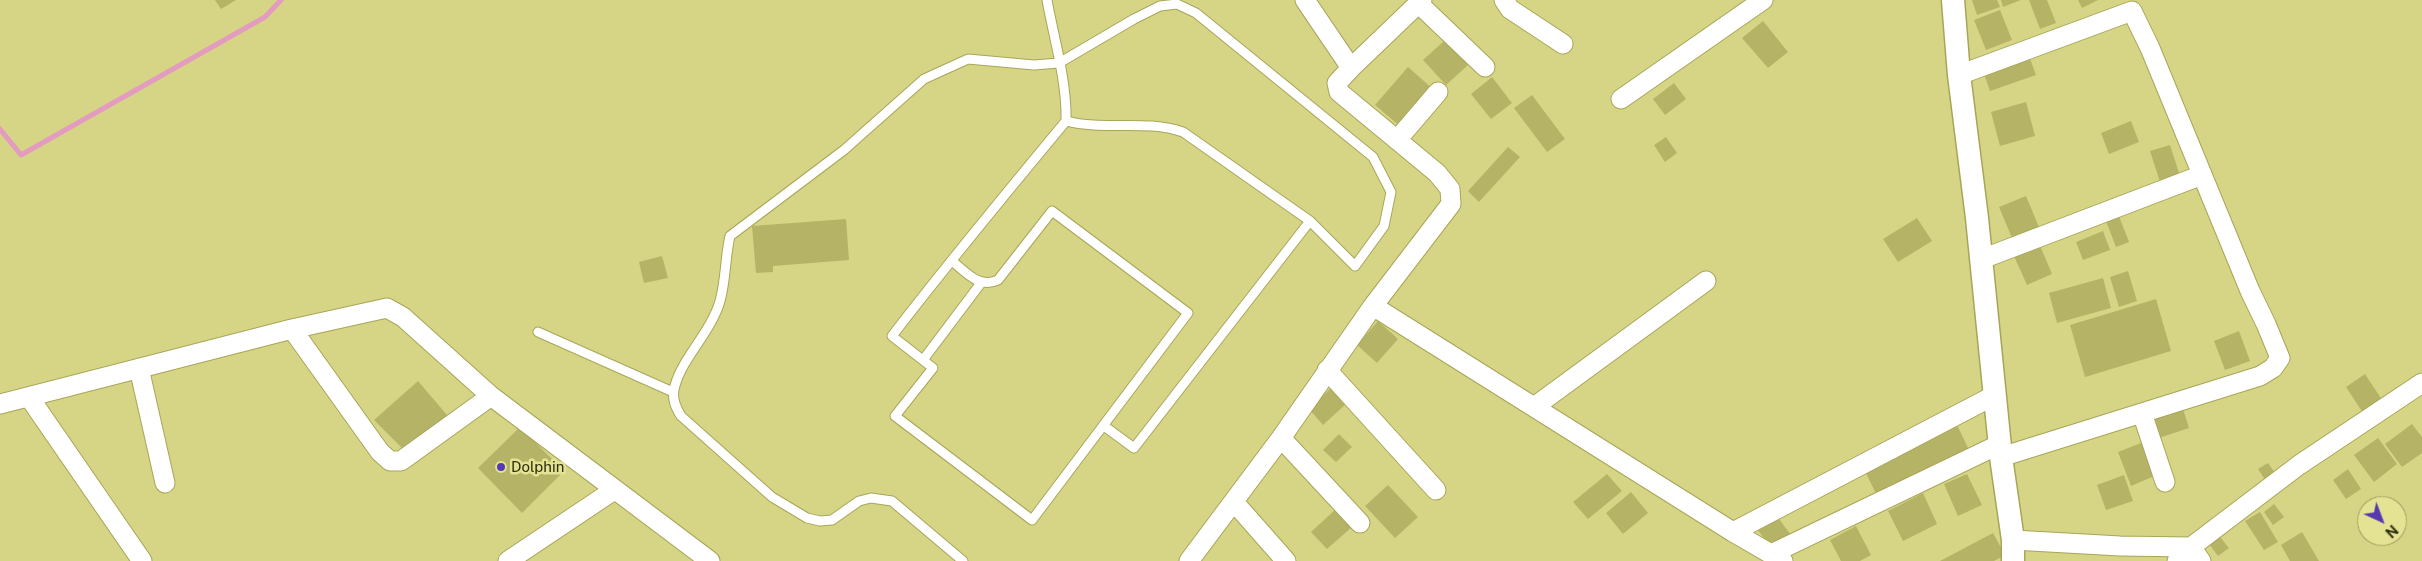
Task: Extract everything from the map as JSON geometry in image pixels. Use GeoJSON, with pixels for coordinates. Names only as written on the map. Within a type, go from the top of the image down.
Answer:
{"type":"FeatureCollection","features":[{"type":"Feature","properties":{"kind":"street"},"geometry":{"type":"LineString","coordinates":[[1305,0],[1351,68]]}},
{"type":"Feature","properties":{"kind":"street"},"geometry":{"type":"LineString","coordinates":[[1504,0],[1510,9],[1563,44]]}},
{"type":"Feature","properties":{"kind":"street"},"geometry":{"type":"LineString","coordinates":[[1620,99],[1763,0]]}},
{"type":"Feature","properties":{"kind":"street"},"geometry":{"type":"LineString","coordinates":[[1953,0],[1959,75],[1982,259],[2013,551],[2120,546],[2196,554]]}},
{"type":"Feature","properties":{"kind":"street"},"geometry":{"type":"LineString","coordinates":[[1189,561],[1281,438],[1373,306],[1451,204],[1450,189],[1437,173],[1339,92],[1338,83],[1351,68],[1420,2],[1485,67]]}},
{"type":"Feature","properties":{"kind":"street"},"geometry":{"type":"LineString","coordinates":[[1373,306],[1777,558],[2001,450],[2142,413],[2260,376],[2273,368],[2280,358],[2150,48],[2132,11],[1959,75]]}},
{"type":"Feature","properties":{"kind":"street"},"geometry":{"type":"LineString","coordinates":[[1397,140],[1438,92]]}},
{"type":"Feature","properties":{"kind":"street"},"geometry":{"type":"LineString","coordinates":[[1982,259],[2202,175]]}},
{"type":"Feature","properties":{"kind":"street"},"geometry":{"type":"LineString","coordinates":[[1534,407],[1706,281]]}},
{"type":"Feature","properties":{"kind":"street"},"geometry":{"type":"LineString","coordinates":[[0,404],[292,329],[387,308],[403,317],[491,396],[710,561]]}},
{"type":"Feature","properties":{"kind":"street"},"geometry":{"type":"LineString","coordinates":[[292,329],[380,452],[390,461],[400,461],[491,396]]}},
{"type":"Feature","properties":{"kind":"street"},"geometry":{"type":"LineString","coordinates":[[139,368],[165,483]]}},
{"type":"Feature","properties":{"kind":"street"},"geometry":{"type":"LineString","coordinates":[[1327,370],[1436,490]]}},
{"type":"Feature","properties":{"kind":"street"},"geometry":{"type":"LineString","coordinates":[[2177,561],[2196,554],[2299,465],[2422,384]]}},
{"type":"Feature","properties":{"kind":"street"},"geometry":{"type":"LineString","coordinates":[[1733,532],[1995,395]]}},
{"type":"Feature","properties":{"kind":"street"},"geometry":{"type":"LineString","coordinates":[[29,397],[142,561]]}},
{"type":"Feature","properties":{"kind":"street"},"geometry":{"type":"LineString","coordinates":[[2142,413],[2165,482]]}},
{"type":"Feature","properties":{"kind":"street"},"geometry":{"type":"LineString","coordinates":[[1281,438],[1360,523]]}},
{"type":"Feature","properties":{"kind":"street"},"geometry":{"type":"LineString","coordinates":[[508,561],[614,490]]}},
{"type":"Feature","properties":{"kind":"street"},"geometry":{"type":"LineString","coordinates":[[1234,502],[1286,561]]}},
{"type":"Feature","properties":{"kind":"lane"},"geometry":{"type":"LineString","coordinates":[[952,261],[981,283],[991,283],[998,280],[1052,211],[1188,313],[1032,520],[895,416],[933,368],[892,336],[952,261],[1066,121],[1067,104],[1046,0]]}},
{"type":"Feature","properties":{"kind":"lane"},"geometry":{"type":"LineString","coordinates":[[963,561],[892,501],[871,498],[859,501],[832,520],[820,521],[800,514],[772,497],[681,416],[675,406],[673,392],[679,374],[707,332],[720,302],[730,236],[844,150],[924,79],[968,59],[1034,65],[1059,63],[1160,6],[1177,4],[1196,13],[1373,157],[1391,192],[1384,226],[1355,266],[1310,221],[1183,132],[1165,126],[1081,125],[1066,121]]}},
{"type":"Feature","properties":{"kind":"lane"},"geometry":{"type":"LineString","coordinates":[[1104,426],[1134,448],[1310,221]]}},
{"type":"Feature","properties":{"kind":"lane"},"geometry":{"type":"LineString","coordinates":[[923,360],[981,283]]}},
{"type":"Feature","properties":{"kind":"lane"},"geometry":{"type":"LineString","coordinates":[[538,332],[673,392]]}},
{"type":"Feature","properties":{"kind":"building"},"geometry":{"type":"Polygon","coordinates":[[[215,0],[236,0],[221,9],[215,0]]]}},
{"type":"Feature","properties":{"kind":"building"},"geometry":{"type":"Polygon","coordinates":[[[1972,0],[1997,0],[2000,7],[1977,15],[1972,0]]]}},
{"type":"Feature","properties":{"kind":"building"},"geometry":{"type":"Polygon","coordinates":[[[2001,0],[2021,0],[2003,7],[2001,0]]]}},
{"type":"Feature","properties":{"kind":"building"},"geometry":{"type":"Polygon","coordinates":[[[2029,0],[2047,0],[2056,23],[2040,29],[2029,0]]]}},
{"type":"Feature","properties":{"kind":"building"},"geometry":{"type":"Polygon","coordinates":[[[2078,0],[2098,0],[2082,8],[2078,0]]]}},
{"type":"Feature","properties":{"kind":"building"},"geometry":{"type":"Polygon","coordinates":[[[2000,10],[2012,40],[1986,50],[1974,20],[2000,10]]]}},
{"type":"Feature","properties":{"kind":"building"},"geometry":{"type":"Polygon","coordinates":[[[1763,21],[1788,52],[1768,68],[1742,38],[1763,21]]]}},
{"type":"Feature","properties":{"kind":"building"},"geometry":{"type":"Polygon","coordinates":[[[1445,40],[1468,65],[1446,85],[1423,60],[1445,40]]]}},
{"type":"Feature","properties":{"kind":"building"},"geometry":{"type":"Polygon","coordinates":[[[2029,56],[2036,75],[1990,91],[1983,71],[2029,56]]]}},
{"type":"Feature","properties":{"kind":"building"},"geometry":{"type":"Polygon","coordinates":[[[1408,67],[1433,89],[1401,127],[1375,105],[1408,67]]]}},
{"type":"Feature","properties":{"kind":"building"},"geometry":{"type":"Polygon","coordinates":[[[1492,77],[1512,103],[1491,119],[1471,94],[1492,77]]]}},
{"type":"Feature","properties":{"kind":"building"},"geometry":{"type":"Polygon","coordinates":[[[1674,83],[1686,99],[1665,115],[1653,99],[1674,83]]]}},
{"type":"Feature","properties":{"kind":"building"},"geometry":{"type":"Polygon","coordinates":[[[1532,95],[1565,139],[1547,152],[1514,108],[1532,95]]]}},
{"type":"Feature","properties":{"kind":"building"},"geometry":{"type":"Polygon","coordinates":[[[2026,102],[2035,136],[2000,146],[1991,112],[2026,102]]]}},
{"type":"Feature","properties":{"kind":"building"},"geometry":{"type":"Polygon","coordinates":[[[2131,121],[2139,142],[2109,154],[2101,133],[2131,121]]]}},
{"type":"Feature","properties":{"kind":"building"},"geometry":{"type":"Polygon","coordinates":[[[1666,137],[1677,153],[1665,162],[1654,145],[1666,137]]]}},
{"type":"Feature","properties":{"kind":"building"},"geometry":{"type":"Polygon","coordinates":[[[2170,145],[2180,176],[2160,182],[2150,151],[2170,145]]]}},
{"type":"Feature","properties":{"kind":"building"},"geometry":{"type":"Polygon","coordinates":[[[1508,147],[1520,157],[1479,202],[1468,191],[1508,147]]]}},
{"type":"Feature","properties":{"kind":"building"},"geometry":{"type":"Polygon","coordinates":[[[2026,196],[2039,227],[2012,238],[1999,207],[2026,196]]]}},
{"type":"Feature","properties":{"kind":"building"},"geometry":{"type":"Polygon","coordinates":[[[2117,211],[2129,242],[2116,247],[2104,216],[2117,211]]]}},
{"type":"Feature","properties":{"kind":"building"},"geometry":{"type":"Polygon","coordinates":[[[1917,218],[1932,241],[1898,262],[1883,239],[1917,218]]]}},
{"type":"Feature","properties":{"kind":"building"},"geometry":{"type":"Polygon","coordinates":[[[846,219],[849,260],[773,266],[773,272],[756,273],[752,226],[846,219]]]}},
{"type":"Feature","properties":{"kind":"building"},"geometry":{"type":"Polygon","coordinates":[[[2103,231],[2110,250],[2083,260],[2076,242],[2103,231]]]}},
{"type":"Feature","properties":{"kind":"building"},"geometry":{"type":"Polygon","coordinates":[[[2039,243],[2052,274],[2027,285],[2013,254],[2039,243]]]}},
{"type":"Feature","properties":{"kind":"building"},"geometry":{"type":"Polygon","coordinates":[[[662,256],[668,278],[644,283],[639,262],[662,256]]]}},
{"type":"Feature","properties":{"kind":"building"},"geometry":{"type":"Polygon","coordinates":[[[2128,271],[2137,301],[2119,307],[2110,277],[2128,271]]]}},
{"type":"Feature","properties":{"kind":"building"},"geometry":{"type":"Polygon","coordinates":[[[2103,278],[2111,308],[2057,323],[2049,293],[2103,278]]]}},
{"type":"Feature","properties":{"kind":"building"},"geometry":{"type":"Polygon","coordinates":[[[2156,299],[2171,351],[2085,377],[2070,325],[2156,299]]]}},
{"type":"Feature","properties":{"kind":"building"},"geometry":{"type":"Polygon","coordinates":[[[1378,321],[1398,339],[1377,363],[1357,345],[1378,321]]]}},
{"type":"Feature","properties":{"kind":"building"},"geometry":{"type":"Polygon","coordinates":[[[2239,331],[2250,361],[2225,370],[2214,341],[2239,331]]]}},
{"type":"Feature","properties":{"kind":"building"},"geometry":{"type":"Polygon","coordinates":[[[2365,374],[2386,406],[2367,419],[2346,387],[2365,374]]]}},
{"type":"Feature","properties":{"kind":"building"},"geometry":{"type":"Polygon","coordinates":[[[418,381],[447,415],[404,450],[374,420],[418,381]]]}},
{"type":"Feature","properties":{"kind":"building"},"geometry":{"type":"Polygon","coordinates":[[[1331,388],[1346,404],[1323,425],[1309,409],[1331,388]]]}},
{"type":"Feature","properties":{"kind":"building"},"geometry":{"type":"Polygon","coordinates":[[[2182,406],[2189,428],[2159,438],[2152,416],[2182,406]]]}},
{"type":"Feature","properties":{"kind":"building"},"geometry":{"type":"Polygon","coordinates":[[[2412,424],[2422,437],[2422,453],[2402,467],[2385,444],[2412,424]]]}},
{"type":"Feature","properties":{"kind":"building"},"geometry":{"type":"Polygon","coordinates":[[[1957,425],[1970,452],[1878,498],[1865,471],[1957,425]]]}},
{"type":"Feature","properties":{"kind":"building"},"geometry":{"type":"Polygon","coordinates":[[[520,427],[564,471],[522,513],[478,468],[520,427]]]}},
{"type":"Feature","properties":{"kind":"building"},"geometry":{"type":"Polygon","coordinates":[[[1339,434],[1352,447],[1336,462],[1323,450],[1339,434]]]}},
{"type":"Feature","properties":{"kind":"building"},"geometry":{"type":"Polygon","coordinates":[[[2378,438],[2397,464],[2374,482],[2354,455],[2378,438]]]}},
{"type":"Feature","properties":{"kind":"building"},"geometry":{"type":"Polygon","coordinates":[[[2146,441],[2159,474],[2131,486],[2118,452],[2146,441]]]}},
{"type":"Feature","properties":{"kind":"building"},"geometry":{"type":"Polygon","coordinates":[[[2268,463],[2277,476],[2267,483],[2258,469],[2268,463]]]}},
{"type":"Feature","properties":{"kind":"building"},"geometry":{"type":"Polygon","coordinates":[[[2348,469],[2361,489],[2346,499],[2333,480],[2348,469]]]}},
{"type":"Feature","properties":{"kind":"building"},"geometry":{"type":"Polygon","coordinates":[[[1607,474],[1622,491],[1588,519],[1573,502],[1607,474]]]}},
{"type":"Feature","properties":{"kind":"building"},"geometry":{"type":"Polygon","coordinates":[[[1967,474],[1982,505],[1958,516],[1944,484],[1967,474]]]}},
{"type":"Feature","properties":{"kind":"building"},"geometry":{"type":"Polygon","coordinates":[[[2124,475],[2133,501],[2106,510],[2097,485],[2124,475]]]}},
{"type":"Feature","properties":{"kind":"building"},"geometry":{"type":"Polygon","coordinates":[[[1388,485],[1418,517],[1395,538],[1365,506],[1388,485]]]}},
{"type":"Feature","properties":{"kind":"building"},"geometry":{"type":"Polygon","coordinates":[[[1631,492],[1648,513],[1623,534],[1606,513],[1631,492]]]}},
{"type":"Feature","properties":{"kind":"building"},"geometry":{"type":"Polygon","coordinates":[[[1923,493],[1937,524],[1903,541],[1888,511],[1923,493]]]}},
{"type":"Feature","properties":{"kind":"building"},"geometry":{"type":"Polygon","coordinates":[[[2274,504],[2284,517],[2273,525],[2264,512],[2274,504]]]}},
{"type":"Feature","properties":{"kind":"building"},"geometry":{"type":"Polygon","coordinates":[[[1336,509],[1352,527],[1327,549],[1311,532],[1336,509]]]}},
{"type":"Feature","properties":{"kind":"building"},"geometry":{"type":"Polygon","coordinates":[[[2260,512],[2278,542],[2264,550],[2245,521],[2260,512]]]}},
{"type":"Feature","properties":{"kind":"building"},"geometry":{"type":"Polygon","coordinates":[[[1776,515],[1791,535],[1772,549],[1757,529],[1776,515]]]}},
{"type":"Feature","properties":{"kind":"building"},"geometry":{"type":"Polygon","coordinates":[[[1856,526],[1871,555],[1860,561],[1841,561],[1830,540],[1856,526]]]}},
{"type":"Feature","properties":{"kind":"building"},"geometry":{"type":"Polygon","coordinates":[[[2302,532],[2319,561],[2290,561],[2281,545],[2302,532]]]}},
{"type":"Feature","properties":{"kind":"building"},"geometry":{"type":"Polygon","coordinates":[[[1993,533],[2005,555],[1994,561],[1940,561],[1993,533]]]}},
{"type":"Feature","properties":{"kind":"building"},"geometry":{"type":"Polygon","coordinates":[[[2220,537],[2229,548],[2218,556],[2210,545],[2220,537]]]}},
{"type":"Feature","properties":{"kind":"waterway"},"geometry":{"type":"LineString","coordinates":[[0,129],[21,155],[265,17],[281,0]]}},
{"type":"Feature","properties":{"kind":"place","name":"Dolphin"},"geometry":{"type":"Point","coordinates":[501,467]}}]}
